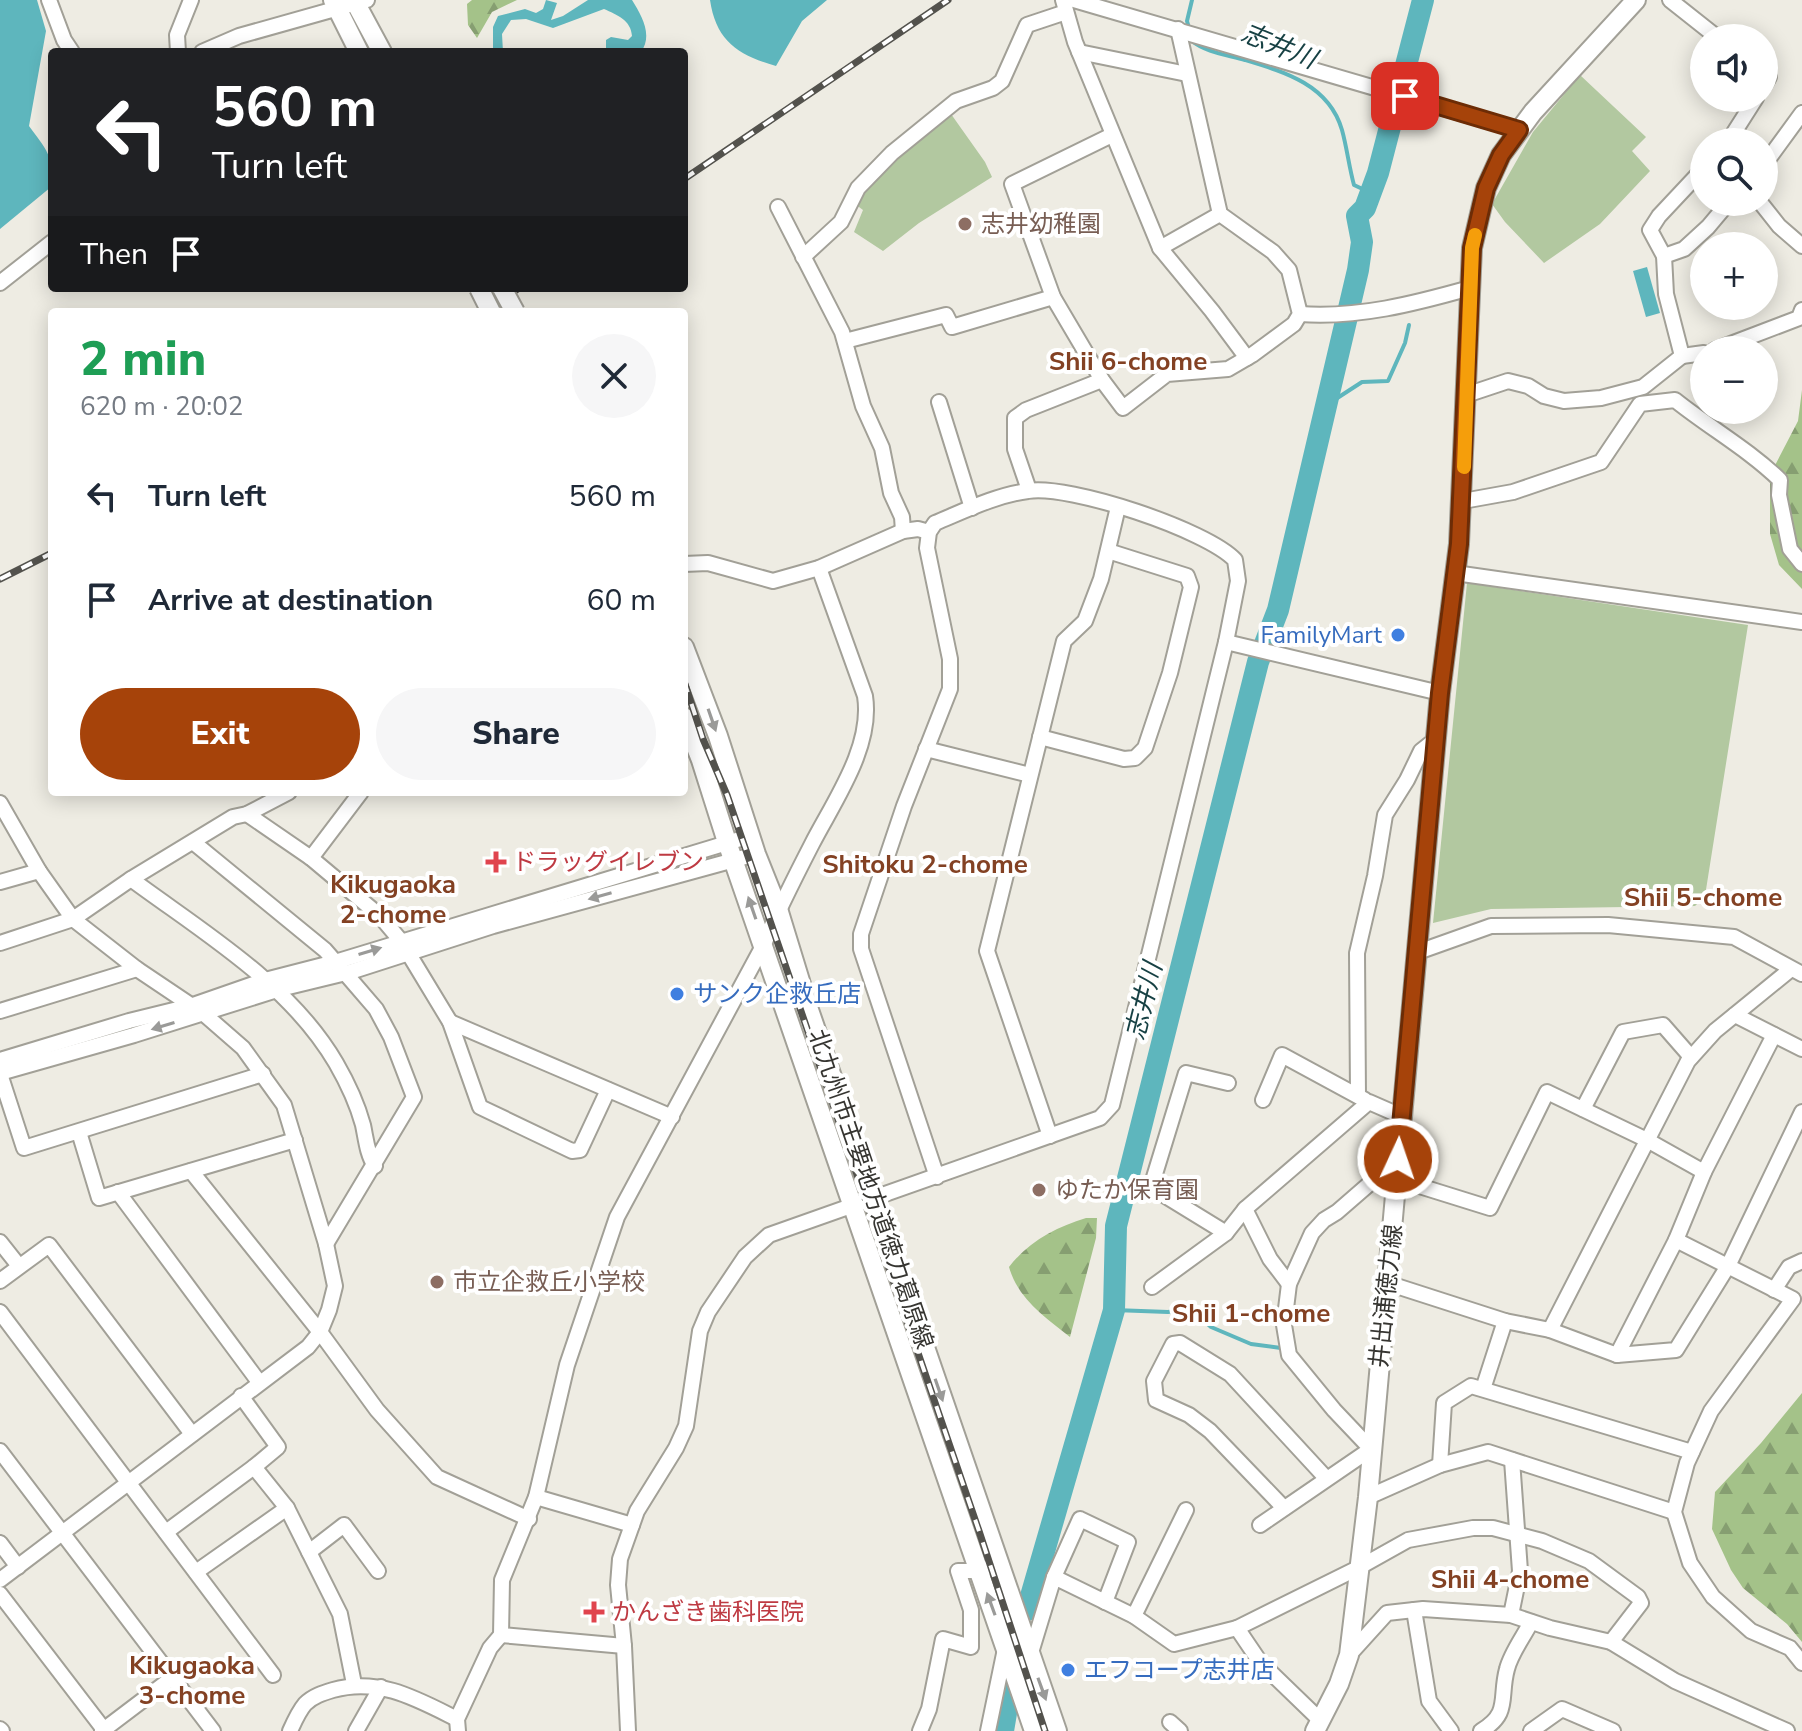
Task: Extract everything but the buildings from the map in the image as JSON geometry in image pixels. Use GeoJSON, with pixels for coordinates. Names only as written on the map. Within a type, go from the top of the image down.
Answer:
{"type":"FeatureCollection","features":[{"type":"Feature","properties":{"kind":"main road","name":"井出浦徳力線"},"geometry":{"type":"LineString","coordinates":[[1318,1726],[1339,1684],[1349,1655],[1356,1613],[1440,693],[1463,501],[1472,248],[1486,188],[1501,155],[1533,112],[1636,0]]}},
{"type":"Feature","properties":{"kind":"main road"},"geometry":{"type":"LineString","coordinates":[[349,2],[358,48]]}},
{"type":"Feature","properties":{"kind":"main road"},"geometry":{"type":"LineString","coordinates":[[349,2],[379,48]]}},
{"type":"Feature","properties":{"kind":"main road","name":"北九州市主要地方道徳力葛原線"},"geometry":{"type":"LineString","coordinates":[[688,657],[778,909],[808,1007],[1057,1731]]}},
{"type":"Feature","properties":{"kind":"main road","name":"北九州市主要地方道徳力葛原線"},"geometry":{"type":"LineString","coordinates":[[688,727],[1034,1731]]}},
{"type":"Feature","properties":{"kind":"street"},"geometry":{"type":"LineString","coordinates":[[49,0],[69,48]]}},
{"type":"Feature","properties":{"kind":"street"},"geometry":{"type":"LineString","coordinates":[[178,48],[177,35],[191,0]]}},
{"type":"Feature","properties":{"kind":"street"},"geometry":{"type":"LineString","coordinates":[[1670,0],[1700,24]]}},
{"type":"Feature","properties":{"kind":"street"},"geometry":{"type":"LineString","coordinates":[[211,48],[239,36],[349,2]]}},
{"type":"Feature","properties":{"kind":"street"},"geometry":{"type":"LineString","coordinates":[[803,257],[841,222],[858,188],[892,153],[956,101],[993,88],[1002,81],[1027,25],[1068,4],[1178,29],[1519,130]]}},
{"type":"Feature","properties":{"kind":"street"},"geometry":{"type":"LineString","coordinates":[[1068,4],[1079,52],[1160,248],[1247,358]]}},
{"type":"Feature","properties":{"kind":"street"},"geometry":{"type":"LineString","coordinates":[[1112,135],[1012,184],[1053,297],[1102,380],[1123,408],[1167,374],[1228,369],[1294,324],[1300,314],[1289,270],[1273,252],[1220,214],[1178,29]]}},
{"type":"Feature","properties":{"kind":"street"},"geometry":{"type":"LineString","coordinates":[[1079,52],[1187,74]]}},
{"type":"Feature","properties":{"kind":"street"},"geometry":{"type":"LineString","coordinates":[[1778,146],[1802,113]]}},
{"type":"Feature","properties":{"kind":"street"},"geometry":{"type":"LineString","coordinates":[[1682,356],[1666,294],[1664,256],[1650,230],[1690,183]]}},
{"type":"Feature","properties":{"kind":"street"},"geometry":{"type":"LineString","coordinates":[[778,207],[836,316],[863,406],[882,448],[888,482],[902,517],[903,531]]}},
{"type":"Feature","properties":{"kind":"street"},"geometry":{"type":"LineString","coordinates":[[1160,248],[1220,214]]}},
{"type":"Feature","properties":{"kind":"street"},"geometry":{"type":"LineString","coordinates":[[1664,256],[1684,249],[1717,216]]}},
{"type":"Feature","properties":{"kind":"street"},"geometry":{"type":"LineString","coordinates":[[1771,216],[1802,246]]}},
{"type":"Feature","properties":{"kind":"street"},"geometry":{"type":"LineString","coordinates":[[0,283],[48,245]]}},
{"type":"Feature","properties":{"kind":"street"},"geometry":{"type":"LineString","coordinates":[[1300,314],[1333,316],[1381,311],[1470,288]]}},
{"type":"Feature","properties":{"kind":"street"},"geometry":{"type":"LineString","coordinates":[[845,341],[946,315],[952,327],[1053,297]]}},
{"type":"Feature","properties":{"kind":"street"},"geometry":{"type":"LineString","coordinates":[[1753,336],[1799,318],[1802,310]]}},
{"type":"Feature","properties":{"kind":"street"},"geometry":{"type":"LineString","coordinates":[[1466,395],[1508,381],[1564,401],[1601,398],[1643,387],[1682,356],[1690,355]]}},
{"type":"Feature","properties":{"kind":"street"},"geometry":{"type":"LineString","coordinates":[[1029,490],[1015,449],[1015,418],[1026,410],[1102,380]]}},
{"type":"Feature","properties":{"kind":"street"},"geometry":{"type":"LineString","coordinates":[[1463,501],[1513,492],[1601,462],[1640,404],[1675,400],[1707,426],[1757,458],[1780,480],[1779,495],[1790,549],[1802,564]]}},
{"type":"Feature","properties":{"kind":"street"},"geometry":{"type":"LineString","coordinates":[[939,402],[972,508]]}},
{"type":"Feature","properties":{"kind":"street"},"geometry":{"type":"LineString","coordinates":[[628,1731],[618,1585],[620,1559],[637,1511],[686,1426],[700,1331],[708,1312],[745,1257],[769,1235],[854,1207],[874,1198],[937,1177],[1100,1118],[1112,1105],[1226,642],[1238,581],[1235,560],[1221,548],[1152,517],[1058,491],[1029,490],[972,508],[935,523],[929,532],[927,548],[950,659],[950,689],[904,806],[861,934],[861,949],[937,1177]]}},
{"type":"Feature","properties":{"kind":"street"},"geometry":{"type":"LineString","coordinates":[[1050,1136],[987,951],[1064,641],[1085,621],[1108,551],[1118,507]]}},
{"type":"Feature","properties":{"kind":"street"},"geometry":{"type":"LineString","coordinates":[[688,564],[708,563],[773,581],[819,568],[903,531],[918,529],[929,532]]}},
{"type":"Feature","properties":{"kind":"street"},"geometry":{"type":"LineString","coordinates":[[1040,737],[1124,759],[1135,758],[1145,748],[1170,673],[1191,587],[1187,576],[1108,551]]}},
{"type":"Feature","properties":{"kind":"street"},"geometry":{"type":"LineString","coordinates":[[290,1731],[301,1709],[311,1699],[354,1684],[381,1687],[413,1697],[458,1725],[490,1648],[501,1635],[502,1580],[536,1497],[567,1365],[617,1217],[764,944],[778,909],[859,748],[867,707],[862,683],[819,568]]}},
{"type":"Feature","properties":{"kind":"street"},"geometry":{"type":"LineString","coordinates":[[1455,573],[1802,622]]}},
{"type":"Feature","properties":{"kind":"street"},"geometry":{"type":"LineString","coordinates":[[1226,642],[1440,693]]}},
{"type":"Feature","properties":{"kind":"street"},"geometry":{"type":"LineString","coordinates":[[1152,1287],[1226,1233],[1245,1209],[1364,1099],[1357,953],[1385,815],[1421,751],[1436,739]]}},
{"type":"Feature","properties":{"kind":"street"},"geometry":{"type":"LineString","coordinates":[[926,749],[1030,775]]}},
{"type":"Feature","properties":{"kind":"street"},"geometry":{"type":"LineString","coordinates":[[0,943],[73,919],[131,879],[233,817],[247,814],[281,796]]}},
{"type":"Feature","properties":{"kind":"street"},"geometry":{"type":"LineString","coordinates":[[311,858],[358,796]]}},
{"type":"Feature","properties":{"kind":"street"},"geometry":{"type":"LineString","coordinates":[[0,803],[39,871],[73,919],[137,969],[204,1014],[243,1048],[263,1074],[284,1105],[326,1244],[335,1286],[320,1332],[308,1347],[0,1580]]}},
{"type":"Feature","properties":{"kind":"street"},"geometry":{"type":"LineString","coordinates":[[247,814],[311,858],[380,916],[406,946],[450,1022],[480,1107],[572,1151],[580,1150],[608,1090]]}},
{"type":"Feature","properties":{"kind":"street"},"geometry":{"type":"LineString","coordinates":[[193,842],[325,950],[376,1009],[391,1037],[414,1097],[326,1244]]}},
{"type":"Feature","properties":{"kind":"street"},"geometry":{"type":"LineString","coordinates":[[0,1060],[129,1021],[340,968],[727,842],[753,845]]}},
{"type":"Feature","properties":{"kind":"street"},"geometry":{"type":"LineString","coordinates":[[406,946],[493,926],[735,860],[753,845]]}},
{"type":"Feature","properties":{"kind":"street"},"geometry":{"type":"LineString","coordinates":[[0,882],[39,871]]}},
{"type":"Feature","properties":{"kind":"street"},"geometry":{"type":"LineString","coordinates":[[131,879],[270,985],[318,1036],[336,1063],[358,1111],[370,1158],[375,1166]]}},
{"type":"Feature","properties":{"kind":"street"},"geometry":{"type":"LineString","coordinates":[[1418,952],[1491,926],[1608,925],[1734,937],[1797,971],[1715,1031],[1691,1057],[1550,1330]]}},
{"type":"Feature","properties":{"kind":"street"},"geometry":{"type":"LineString","coordinates":[[0,1011],[137,969]]}},
{"type":"Feature","properties":{"kind":"street"},"geometry":{"type":"LineString","coordinates":[[263,1074],[24,1148],[0,1074],[204,1014],[270,985]]}},
{"type":"Feature","properties":{"kind":"street"},"geometry":{"type":"LineString","coordinates":[[1735,1015],[1802,1049]]}},
{"type":"Feature","properties":{"kind":"street"},"geometry":{"type":"LineString","coordinates":[[450,1022],[672,1117]]}},
{"type":"Feature","properties":{"kind":"street"},"geometry":{"type":"LineString","coordinates":[[1583,1109],[1623,1032],[1663,1025],[1691,1057]]}},
{"type":"Feature","properties":{"kind":"street"},"geometry":{"type":"LineString","coordinates":[[1617,1355],[1676,1240],[1704,1172],[1774,1035]]}},
{"type":"Feature","properties":{"kind":"street"},"geometry":{"type":"LineString","coordinates":[[1263,1100],[1282,1055],[1401,1116]]}},
{"type":"Feature","properties":{"kind":"street"},"geometry":{"type":"LineString","coordinates":[[1226,1233],[1151,1187],[1186,1073],[1228,1083]]}},
{"type":"Feature","properties":{"kind":"street"},"geometry":{"type":"LineString","coordinates":[[1397,1179],[1490,1208],[1547,1092],[1647,1140],[1704,1172]]}},
{"type":"Feature","properties":{"kind":"street"},"geometry":{"type":"LineString","coordinates":[[1387,1283],[1505,1321],[1550,1330],[1617,1355],[1676,1350],[1728,1266],[1802,1112]]}},
{"type":"Feature","properties":{"kind":"street"},"geometry":{"type":"LineString","coordinates":[[79,1132],[99,1198],[295,1140]]}},
{"type":"Feature","properties":{"kind":"street"},"geometry":{"type":"LineString","coordinates":[[1260,1525],[1371,1449],[1289,1355],[1284,1325],[1289,1284],[1312,1233],[1398,1159]]}},
{"type":"Feature","properties":{"kind":"street"},"geometry":{"type":"LineString","coordinates":[[191,1171],[320,1332],[377,1410],[437,1477],[529,1519]]}},
{"type":"Feature","properties":{"kind":"street"},"geometry":{"type":"LineString","coordinates":[[118,1192],[259,1382]]}},
{"type":"Feature","properties":{"kind":"street"},"geometry":{"type":"LineString","coordinates":[[1245,1209],[1270,1259],[1289,1284]]}},
{"type":"Feature","properties":{"kind":"street"},"geometry":{"type":"LineString","coordinates":[[1676,1240],[1793,1299],[1711,1411],[1692,1452],[1674,1512],[1690,1563],[1713,1597],[1751,1631],[1790,1648],[1802,1663]]}},
{"type":"Feature","properties":{"kind":"street"},"geometry":{"type":"LineString","coordinates":[[0,1242],[19,1266]]}},
{"type":"Feature","properties":{"kind":"street"},"geometry":{"type":"LineString","coordinates":[[0,1281],[49,1245],[192,1434]]}},
{"type":"Feature","properties":{"kind":"street"},"geometry":{"type":"LineString","coordinates":[[1774,1290],[1789,1267],[1802,1261]]}},
{"type":"Feature","properties":{"kind":"street"},"geometry":{"type":"LineString","coordinates":[[0,1312],[273,1675]]}},
{"type":"Feature","properties":{"kind":"street"},"geometry":{"type":"LineString","coordinates":[[1483,1389],[1505,1321]]}},
{"type":"Feature","properties":{"kind":"street"},"geometry":{"type":"LineString","coordinates":[[1284,1508],[1210,1431],[1189,1415],[1156,1400],[1154,1381],[1173,1344],[1180,1343],[1230,1374],[1326,1478]]}},
{"type":"Feature","properties":{"kind":"street"},"geometry":{"type":"LineString","coordinates":[[1440,1465],[1444,1403],[1471,1386],[1692,1452]]}},
{"type":"Feature","properties":{"kind":"street"},"geometry":{"type":"LineString","coordinates":[[166,1532],[278,1447],[241,1396]]}},
{"type":"Feature","properties":{"kind":"street"},"geometry":{"type":"LineString","coordinates":[[0,1451],[213,1731]]}},
{"type":"Feature","properties":{"kind":"street"},"geometry":{"type":"LineString","coordinates":[[1368,1497],[1440,1465],[1488,1452],[1674,1512]]}},
{"type":"Feature","properties":{"kind":"street"},"geometry":{"type":"LineString","coordinates":[[1511,1615],[1520,1571],[1512,1460]]}},
{"type":"Feature","properties":{"kind":"street"},"geometry":{"type":"LineString","coordinates":[[254,1467],[287,1508],[340,1614],[354,1684]]}},
{"type":"Feature","properties":{"kind":"street"},"geometry":{"type":"LineString","coordinates":[[536,1497],[632,1525]]}},
{"type":"Feature","properties":{"kind":"street"},"geometry":{"type":"LineString","coordinates":[[196,1572],[287,1508]]}},
{"type":"Feature","properties":{"kind":"street"},"geometry":{"type":"LineString","coordinates":[[1134,1616],[1186,1510]]}},
{"type":"Feature","properties":{"kind":"street"},"geometry":{"type":"LineString","coordinates":[[1030,1656],[1054,1577],[1080,1519],[1128,1542],[1105,1602]]}},
{"type":"Feature","properties":{"kind":"street"},"geometry":{"type":"LineString","coordinates":[[309,1552],[344,1525],[378,1571]]}},
{"type":"Feature","properties":{"kind":"street"},"geometry":{"type":"LineString","coordinates":[[1054,1577],[1134,1616],[1174,1644],[1237,1628],[1408,1540],[1473,1528],[1493,1528],[1542,1541],[1589,1561],[1638,1597],[1641,1603],[1611,1642]]}},
{"type":"Feature","properties":{"kind":"street"},"geometry":{"type":"LineString","coordinates":[[0,1543],[18,1567]]}},
{"type":"Feature","properties":{"kind":"street"},"geometry":{"type":"LineString","coordinates":[[920,1731],[929,1709],[943,1639],[971,1647],[971,1610],[958,1571],[979,1571],[999,1564]]}},
{"type":"Feature","properties":{"kind":"street"},"geometry":{"type":"LineString","coordinates":[[0,1594],[104,1731],[172,1678]]}},
{"type":"Feature","properties":{"kind":"street"},"geometry":{"type":"LineString","coordinates":[[1414,1610],[1429,1701],[1451,1731]]}},
{"type":"Feature","properties":{"kind":"street"},"geometry":{"type":"LineString","coordinates":[[1349,1655],[1387,1613],[1414,1610],[1511,1615],[1611,1642],[1675,1681],[1787,1731]]}},
{"type":"Feature","properties":{"kind":"street"},"geometry":{"type":"LineString","coordinates":[[1481,1731],[1493,1724],[1502,1711],[1507,1667],[1531,1622]]}},
{"type":"Feature","properties":{"kind":"street"},"geometry":{"type":"LineString","coordinates":[[1237,1628],[1260,1662],[1318,1726]]}},
{"type":"Feature","properties":{"kind":"street"},"geometry":{"type":"LineString","coordinates":[[501,1635],[624,1646]]}},
{"type":"Feature","properties":{"kind":"street"},"geometry":{"type":"LineString","coordinates":[[988,1731],[1006,1646]]}},
{"type":"Feature","properties":{"kind":"street"},"geometry":{"type":"LineString","coordinates":[[356,1731],[381,1687]]}},
{"type":"Feature","properties":{"kind":"street"},"geometry":{"type":"LineString","coordinates":[[1531,1731],[1562,1709],[1605,1730]]}},
{"type":"Feature","properties":{"kind":"green space"},"geometry":{"type":"Polygon","coordinates":[[[472,0],[517,0],[492,12],[477,38],[468,25],[467,4],[472,0]]]}},
{"type":"Feature","properties":{"kind":"green space"},"geometry":{"type":"Polygon","coordinates":[[[1580,75],[1646,137],[1632,151],[1650,171],[1600,224],[1544,263],[1492,204],[1533,132],[1580,75]]]}},
{"type":"Feature","properties":{"kind":"green space"},"geometry":{"type":"Polygon","coordinates":[[[951,114],[992,177],[919,223],[883,251],[854,232],[863,210],[855,204],[887,165],[951,114]]]}},
{"type":"Feature","properties":{"kind":"green space"},"geometry":{"type":"Polygon","coordinates":[[[1802,390],[1802,589],[1779,565],[1770,534],[1770,475],[1798,421],[1802,390]]]}},
{"type":"Feature","properties":{"kind":"green space"},"geometry":{"type":"Polygon","coordinates":[[[1467,583],[1748,625],[1705,896],[1695,906],[1491,909],[1433,923],[1467,583]]]}},
{"type":"Feature","properties":{"kind":"green space"},"geometry":{"type":"Polygon","coordinates":[[[1086,1218],[1097,1218],[1096,1238],[1070,1337],[1026,1298],[1009,1267],[1043,1236],[1086,1218]]]}},
{"type":"Feature","properties":{"kind":"green space"},"geometry":{"type":"Polygon","coordinates":[[[1802,1393],[1802,1642],[1787,1624],[1743,1588],[1712,1529],[1715,1492],[1802,1393]]]}},
{"type":"Feature","properties":{"kind":"water"},"geometry":{"type":"Polygon","coordinates":[[[0,0],[37,0],[46,31],[29,126],[48,154],[48,189],[0,229],[0,0]]]}},
{"type":"Feature","properties":{"kind":"water"},"geometry":{"type":"Polygon","coordinates":[[[546,0],[557,3],[551,20],[588,0],[632,0],[645,26],[644,46],[606,48],[606,40],[611,37],[628,40],[632,36],[626,22],[604,9],[553,28],[526,19],[511,20],[502,34],[503,48],[493,48],[493,27],[498,16],[525,9],[536,13],[543,9],[546,0]]]}},
{"type":"Feature","properties":{"kind":"water"},"geometry":{"type":"Polygon","coordinates":[[[710,0],[827,0],[802,21],[776,66],[750,57],[731,44],[718,26],[710,0]]]}},
{"type":"Feature","properties":{"kind":"water"},"geometry":{"type":"Polygon","coordinates":[[[1647,267],[1660,313],[1646,317],[1633,271],[1647,267]]]}},
{"type":"Feature","properties":{"kind":"waterway","name":"志井川"},"geometry":{"type":"LineString","coordinates":[[1189,28],[1187,21],[1192,0]]}},
{"type":"Feature","properties":{"kind":"waterway","name":"志井川"},"geometry":{"type":"LineString","coordinates":[[1027,1610],[1114,1310],[1116,1226],[1258,662],[1278,610],[1358,270],[1362,242],[1357,216],[1365,208],[1378,173],[1423,0]]}},
{"type":"Feature","properties":{"kind":"waterway","name":"志井川"},"geometry":{"type":"LineString","coordinates":[[1192,41],[1210,51],[1290,76],[1316,91],[1336,115],[1354,185],[1371,193]]}},
{"type":"Feature","properties":{"kind":"waterway","name":"志井川"},"geometry":{"type":"LineString","coordinates":[[1325,406],[1362,382],[1388,381],[1405,343],[1409,325]]}},
{"type":"Feature","properties":{"kind":"waterway"},"geometry":{"type":"LineString","coordinates":[[1114,1310],[1168,1312],[1185,1309],[1193,1311],[1211,1327],[1251,1344],[1281,1348]]}},
{"type":"Feature","properties":{"kind":"waterway","name":"志井川"},"geometry":{"type":"LineString","coordinates":[[1003,1731],[1011,1683]]}},
{"type":"Feature","properties":{"kind":"railway"},"geometry":{"type":"LineString","coordinates":[[688,176],[948,0]]}},
{"type":"Feature","properties":{"kind":"railway"},"geometry":{"type":"LineString","coordinates":[[489,308],[513,292]]}},
{"type":"Feature","properties":{"kind":"railway"},"geometry":{"type":"LineString","coordinates":[[0,579],[48,555]]}},
{"type":"Feature","properties":{"kind":"railway"},"geometry":{"type":"LineString","coordinates":[[688,693],[727,795],[1045,1731]]}},
{"type":"Feature","properties":{"kind":"slow traffic"},"geometry":{"type":"LineString","coordinates":[[1464,467],[1475,235]]}},
{"type":"Feature","properties":{"kind":"place","name":"志井幼稚園"},"geometry":{"type":"Point","coordinates":[965,224]}},
{"type":"Feature","properties":{"kind":"place","name":"FamilyMart"},"geometry":{"type":"Point","coordinates":[1398,635]}},
{"type":"Feature","properties":{"kind":"place","name":"ドラッグイレブン"},"geometry":{"type":"Point","coordinates":[496,862]}},
{"type":"Feature","properties":{"kind":"place","name":"サンク企救丘店"},"geometry":{"type":"Point","coordinates":[677,994]}},
{"type":"Feature","properties":{"kind":"place","name":"ゆたか保育園"},"geometry":{"type":"Point","coordinates":[1039,1190]}},
{"type":"Feature","properties":{"kind":"place","name":"市立企救丘小学校"},"geometry":{"type":"Point","coordinates":[437,1282]}},
{"type":"Feature","properties":{"kind":"place","name":"かんざき歯科医院"},"geometry":{"type":"Point","coordinates":[594,1612]}},
{"type":"Feature","properties":{"kind":"place","name":"エフコープ志井店"},"geometry":{"type":"Point","coordinates":[1068,1670]}},
{"type":"Feature","properties":{"kind":"district","name":"Shii 6-chome"},"geometry":{"type":"Point","coordinates":[1128,361]}},
{"type":"Feature","properties":{"kind":"district","name":"Shitoku 2-chome"},"geometry":{"type":"Point","coordinates":[925,864]}},
{"type":"Feature","properties":{"kind":"district","name":"Shii 5-chome"},"geometry":{"type":"Point","coordinates":[1703,897]}},
{"type":"Feature","properties":{"kind":"district","name":"Kikugaoka 2-chome"},"geometry":{"type":"Point","coordinates":[393,899]}},
{"type":"Feature","properties":{"kind":"district","name":"Shii 1-chome"},"geometry":{"type":"Point","coordinates":[1251,1313]}},
{"type":"Feature","properties":{"kind":"district","name":"Shii 4-chome"},"geometry":{"type":"Point","coordinates":[1510,1579]}},
{"type":"Feature","properties":{"kind":"district","name":"Kikugaoka 3-chome"},"geometry":{"type":"Point","coordinates":[192,1680]}},
{"type":"Feature","properties":{"kind":"route"},"geometry":{"type":"LineString","coordinates":[[1398,1159],[1440,693],[1463,501],[1472,248],[1486,188],[1501,155],[1519,130],[1405,96]]}}]}
